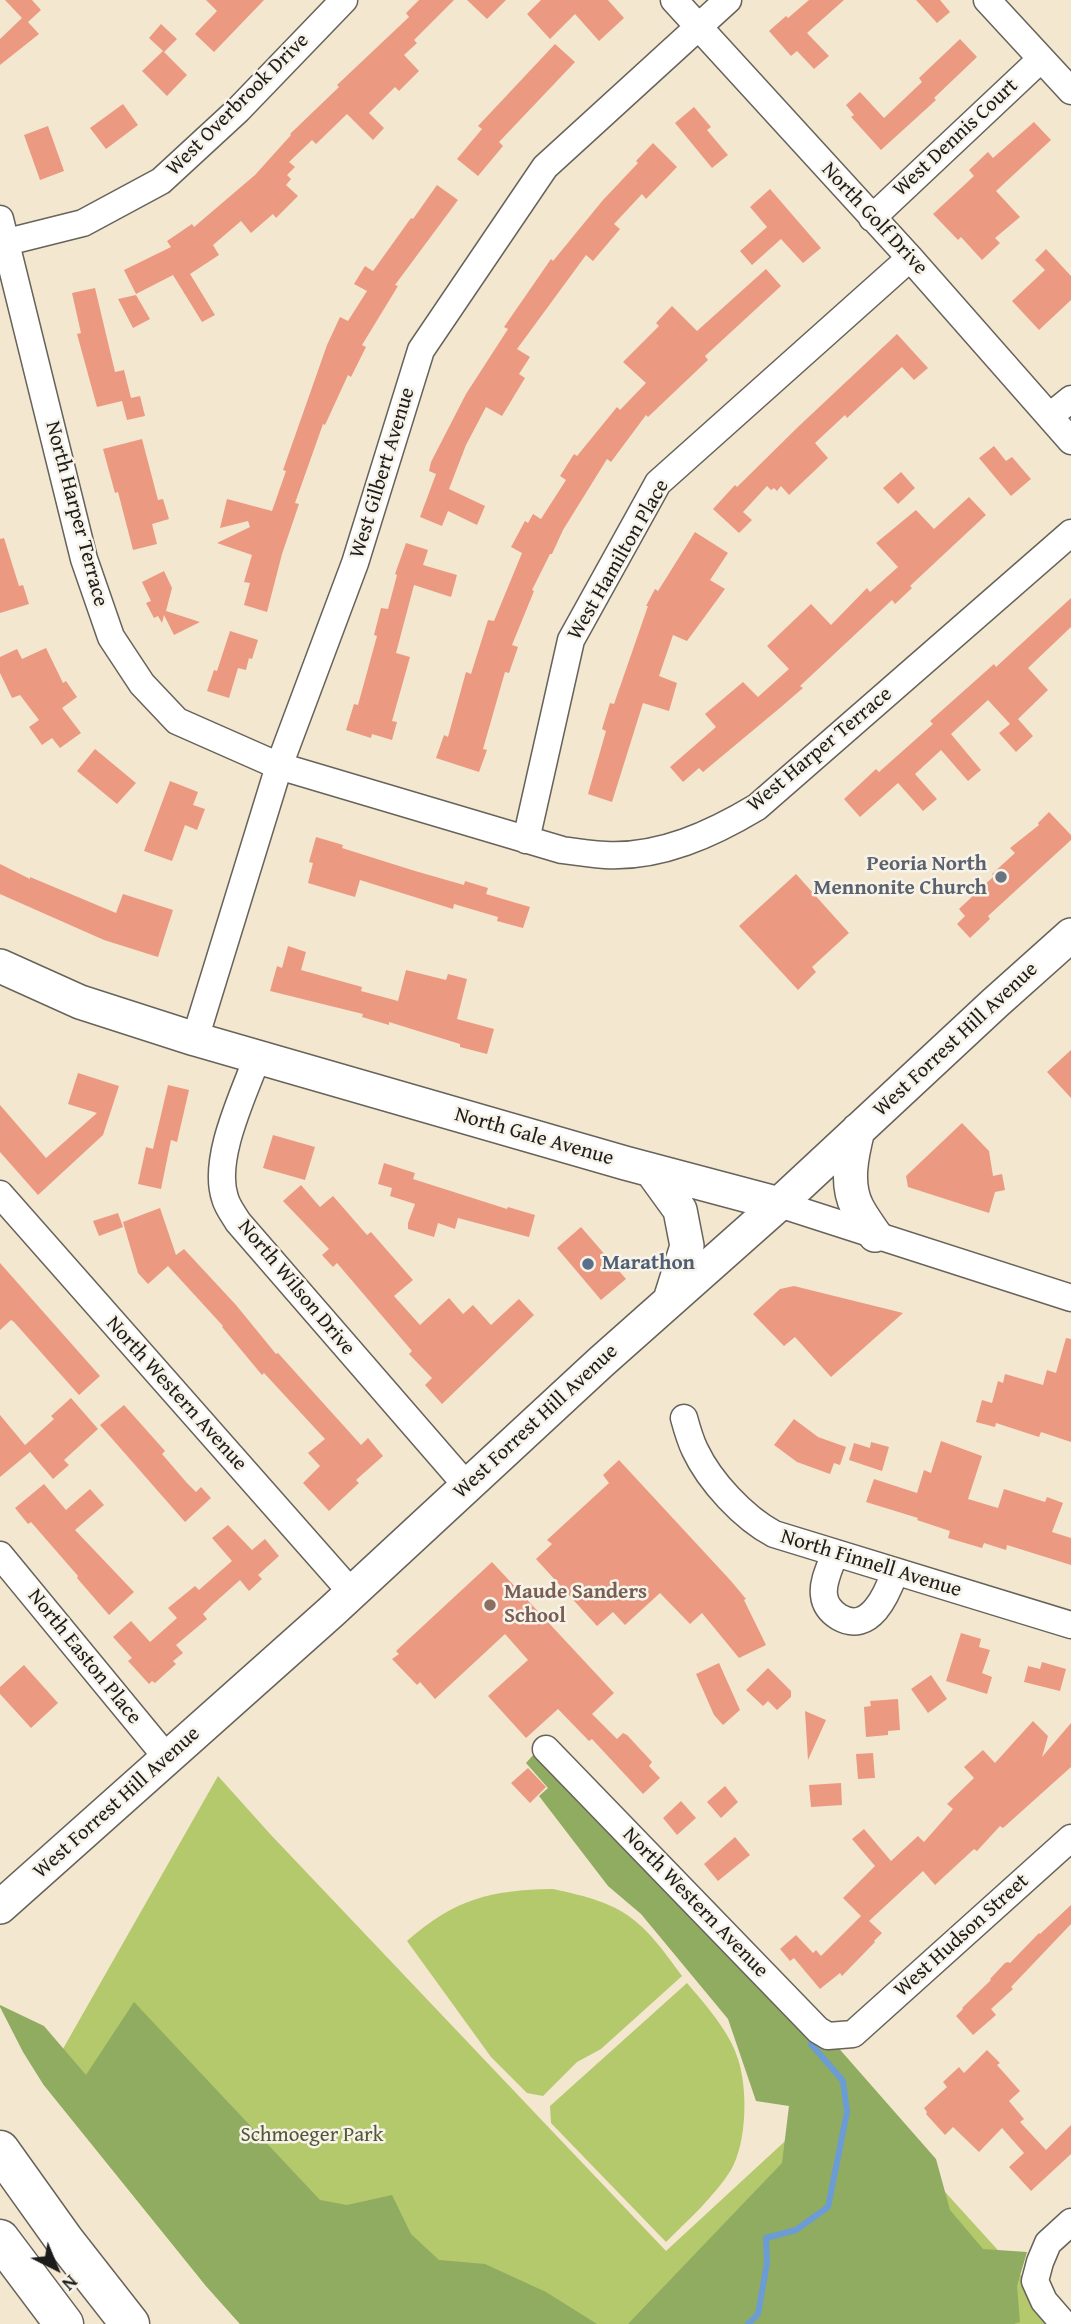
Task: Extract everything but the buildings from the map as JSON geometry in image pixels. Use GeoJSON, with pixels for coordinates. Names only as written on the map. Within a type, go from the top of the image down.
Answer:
{"type":"FeatureCollection","features":[{"type":"Feature","properties":{"kind":"highway"},"geometry":{"type":"LineString","coordinates":[[0,2150],[65,2241],[130,2324]]}},
{"type":"Feature","properties":{"kind":"highway"},"geometry":{"type":"LineString","coordinates":[[0,2239],[64,2324]]}},
{"type":"Feature","properties":{"kind":"main road","name":"West Forrest Hill Avenue"},"geometry":{"type":"LineString","coordinates":[[0,1907],[168,1759],[1071,935]]}},
{"type":"Feature","properties":{"kind":"main road","name":"North Gale Avenue"},"geometry":{"type":"LineString","coordinates":[[0,966],[80,1002],[257,1058],[779,1204]]}},
{"type":"Feature","properties":{"kind":"main road"},"geometry":{"type":"LineString","coordinates":[[858,1130],[851,1160],[851,1184],[856,1206],[875,1235]]}},
{"type":"Feature","properties":{"kind":"main road"},"geometry":{"type":"LineString","coordinates":[[651,1170],[680,1210],[687,1246],[670,1300]]}},
{"type":"Feature","properties":{"kind":"street","name":"West Overbrook Drive"},"geometry":{"type":"LineString","coordinates":[[4,230],[83,223],[161,181],[238,110],[344,0]]}},
{"type":"Feature","properties":{"kind":"street","name":"North Golf Drive"},"geometry":{"type":"LineString","coordinates":[[674,0],[1071,441]]}},
{"type":"Feature","properties":{"kind":"street","name":"West Gilbert Avenue"},"geometry":{"type":"LineString","coordinates":[[195,1039],[279,766],[355,563],[421,350],[545,167],[728,0]]}},
{"type":"Feature","properties":{"kind":"street"},"geometry":{"type":"LineString","coordinates":[[988,0],[1071,90]]}},
{"type":"Feature","properties":{"kind":"street","name":"West Dennis Court"},"geometry":{"type":"LineString","coordinates":[[872,218],[1041,59]]}},
{"type":"Feature","properties":{"kind":"street","name":"North Harper Terrace"},"geometry":{"type":"LineString","coordinates":[[4,230],[84,559],[111,637],[142,684],[177,721],[279,766]]}},
{"type":"Feature","properties":{"kind":"street","name":"West Hamilton Place"},"geometry":{"type":"LineString","coordinates":[[526,840],[571,640],[658,483],[909,258]]}},
{"type":"Feature","properties":{"kind":"street"},"geometry":{"type":"LineString","coordinates":[[1051,416],[1071,399]]}},
{"type":"Feature","properties":{"kind":"street","name":"West Harper Terrace"},"geometry":{"type":"LineString","coordinates":[[279,766],[562,850],[607,855],[655,851],[728,825],[757,807],[1071,533]]}},
{"type":"Feature","properties":{"kind":"street","name":"North Wilson Drive"},"geometry":{"type":"LineString","coordinates":[[257,1058],[225,1150],[221,1174],[225,1199],[237,1222],[467,1486]]}},
{"type":"Feature","properties":{"kind":"street","name":"North Western Avenue"},"geometry":{"type":"LineString","coordinates":[[0,1194],[352,1592]]}},
{"type":"Feature","properties":{"kind":"street","name":"North Gale Avenue"},"geometry":{"type":"LineString","coordinates":[[779,1204],[1071,1298]]}},
{"type":"Feature","properties":{"kind":"street","name":"North Finnell Avenue"},"geometry":{"type":"LineString","coordinates":[[684,1418],[691,1442],[701,1462],[747,1516],[774,1534],[1071,1625]]}},
{"type":"Feature","properties":{"kind":"street"},"geometry":{"type":"LineString","coordinates":[[835,1553],[823,1593],[828,1608],[841,1618],[855,1621],[869,1617],[886,1596],[895,1572]]}},
{"type":"Feature","properties":{"kind":"street","name":"North Easton Place"},"geometry":{"type":"LineString","coordinates":[[0,1555],[168,1759]]}},
{"type":"Feature","properties":{"kind":"street","name":"North Western Avenue"},"geometry":{"type":"LineString","coordinates":[[546,1749],[818,2030],[828,2036],[853,2034]]}},
{"type":"Feature","properties":{"kind":"street","name":"West Hudson Street"},"geometry":{"type":"LineString","coordinates":[[853,2034],[1071,1838]]}},
{"type":"Feature","properties":{"kind":"street"},"geometry":{"type":"LineString","coordinates":[[1064,2324],[1044,2301],[1035,2281],[1048,2243],[1071,2222]]}},
{"type":"Feature","properties":{"kind":"green space"},"geometry":{"type":"Polygon","coordinates":[[[534,1754],[828,2036],[936,2159],[950,2210],[983,2249],[1027,2252],[1017,2286],[1020,2322],[628,2324],[782,2163],[789,2106],[756,2101],[728,2019],[641,1914],[608,1886],[539,1796],[548,1788],[526,1763],[534,1754]]]}},
{"type":"Feature","properties":{"kind":"green space","name":"Schmoeger Park"},"geometry":{"type":"Polygon","coordinates":[[[218,1776],[666,2251],[847,2084],[1065,2324],[240,2324],[206,2286],[43,2084],[218,1776]]]}},
{"type":"Feature","properties":{"kind":"green space"},"geometry":{"type":"Polygon","coordinates":[[[553,1889],[598,1901],[629,1916],[642,1926],[682,1976],[601,2049],[577,2062],[543,2096],[527,2093],[491,2057],[407,1941],[441,1915],[474,1900],[510,1892],[553,1889]]]}},
{"type":"Feature","properties":{"kind":"green space"},"geometry":{"type":"Polygon","coordinates":[[[687,1983],[716,2019],[738,2059],[743,2085],[743,2131],[731,2170],[709,2199],[666,2242],[551,2123],[550,2106],[687,1983]]]}},
{"type":"Feature","properties":{"kind":"green space"},"geometry":{"type":"Polygon","coordinates":[[[134,2002],[320,2200],[347,2205],[392,2195],[411,2234],[439,2260],[485,2264],[546,2292],[597,2324],[240,2324],[206,2286],[43,2084],[0,2007],[44,2026],[86,2075],[134,2002]]]}},
{"type":"Feature","properties":{"kind":"waterway"},"geometry":{"type":"LineString","coordinates":[[748,2324],[758,2314],[767,2263],[766,2238],[796,2230],[828,2207],[847,2112],[843,2081],[811,2044]]}},
{"type":"Feature","properties":{"kind":"place","name":"Peoria North Mennonite Church"},"geometry":{"type":"Point","coordinates":[1001,877]}},
{"type":"Feature","properties":{"kind":"place","name":"Marathon"},"geometry":{"type":"Point","coordinates":[588,1264]}},
{"type":"Feature","properties":{"kind":"place","name":"Maude Sanders School"},"geometry":{"type":"Point","coordinates":[490,1605]}}]}
